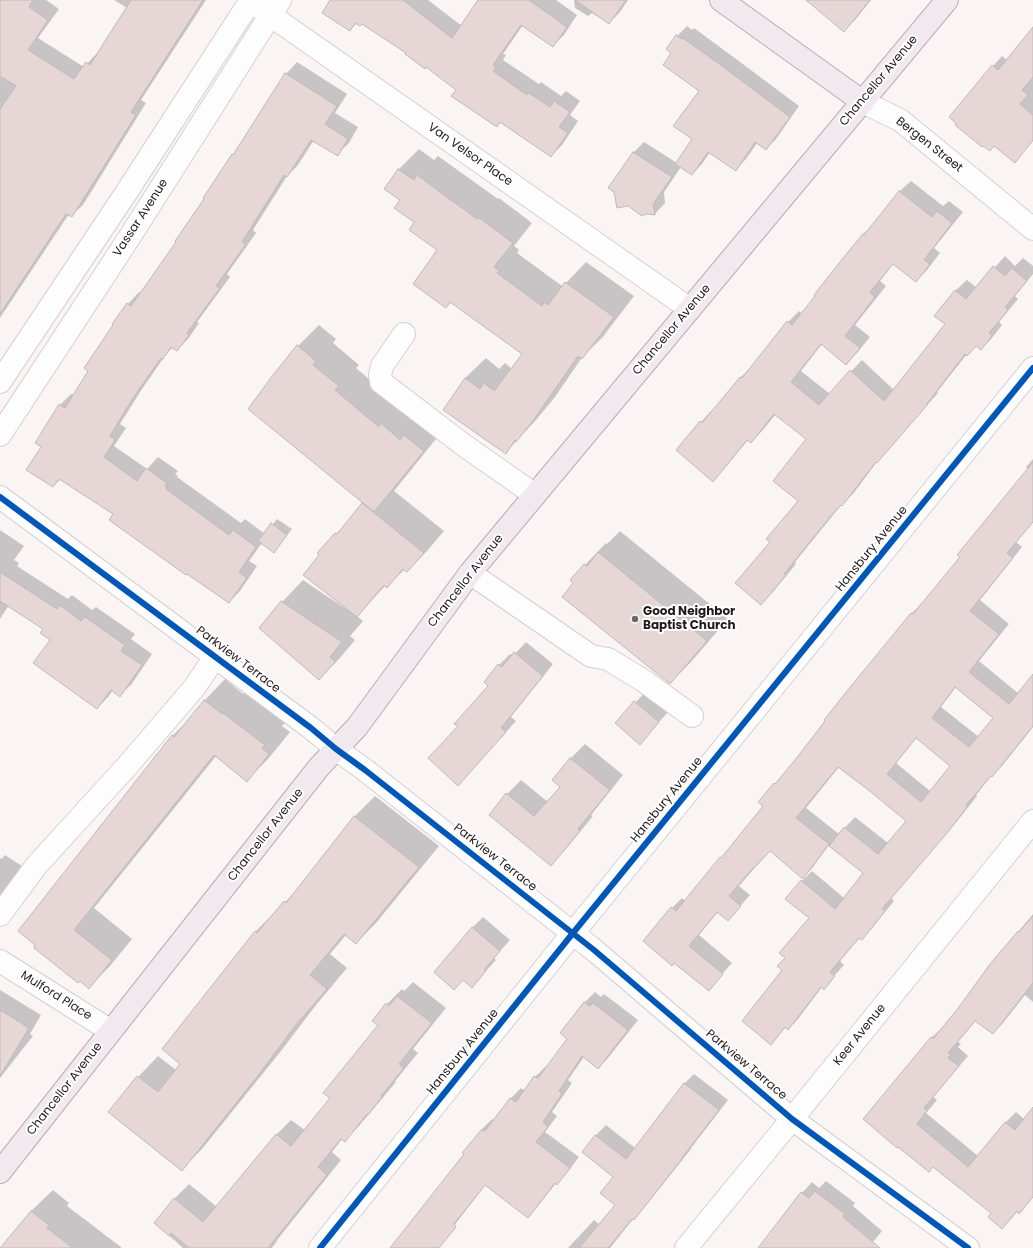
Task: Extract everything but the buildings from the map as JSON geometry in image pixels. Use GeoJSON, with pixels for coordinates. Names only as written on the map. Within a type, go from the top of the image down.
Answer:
{"type":"FeatureCollection","features":[{"type":"Feature","properties":{"kind":"main road","name":"Bergen Street"},"geometry":{"type":"LineString","coordinates":[[721,0],[863,102]]}},
{"type":"Feature","properties":{"kind":"main road","name":"Chancellor Avenue"},"geometry":{"type":"LineString","coordinates":[[0,1172],[319,768],[357,727],[470,573],[947,0]]}},
{"type":"Feature","properties":{"kind":"street","name":"Van Velsor Place"},"geometry":{"type":"LineString","coordinates":[[250,0],[275,7],[690,309]]}},
{"type":"Feature","properties":{"kind":"street"},"geometry":{"type":"LineString","coordinates":[[0,382],[102,230],[250,0]]}},
{"type":"Feature","properties":{"kind":"street","name":"Vassar Avenue"},"geometry":{"type":"LineString","coordinates":[[0,435],[124,245],[275,7]]}},
{"type":"Feature","properties":{"kind":"street","name":"Bergen Street"},"geometry":{"type":"LineString","coordinates":[[863,102],[900,120],[1033,229]]}},
{"type":"Feature","properties":{"kind":"street"},"geometry":{"type":"LineString","coordinates":[[102,230],[124,245]]}},
{"type":"Feature","properties":{"kind":"street"},"geometry":{"type":"LineString","coordinates":[[404,334],[382,366],[380,375],[381,382],[465,446],[535,495]]}},
{"type":"Feature","properties":{"kind":"street","name":"Hansbury Avenue"},"geometry":{"type":"LineString","coordinates":[[320,1248],[573,933],[1033,368]]}},
{"type":"Feature","properties":{"kind":"street","name":"Parkview Terrace"},"geometry":{"type":"LineString","coordinates":[[0,497],[311,728],[594,950],[792,1119],[968,1248]]}},
{"type":"Feature","properties":{"kind":"street"},"geometry":{"type":"LineString","coordinates":[[470,573],[591,656],[608,658],[644,681],[692,716]]}},
{"type":"Feature","properties":{"kind":"street"},"geometry":{"type":"LineString","coordinates":[[0,915],[36,866],[128,765],[194,688],[215,657]]}},
{"type":"Feature","properties":{"kind":"street","name":"Keer Avenue"},"geometry":{"type":"LineString","coordinates":[[686,1248],[1033,821]]}},
{"type":"Feature","properties":{"kind":"street","name":"Mulford Place"},"geometry":{"type":"LineString","coordinates":[[0,961],[111,1031]]}},
{"type":"Feature","properties":{"kind":"cycle path"},"geometry":{"type":"LineString","coordinates":[[320,1248],[573,933],[1033,368]]}},
{"type":"Feature","properties":{"kind":"cycle path"},"geometry":{"type":"LineString","coordinates":[[0,497],[311,728],[594,950],[792,1119],[968,1248]]}},
{"type":"Feature","properties":{"kind":"place","name":"Good Neighbor Baptist Church"},"geometry":{"type":"Point","coordinates":[635,619]}}]}
